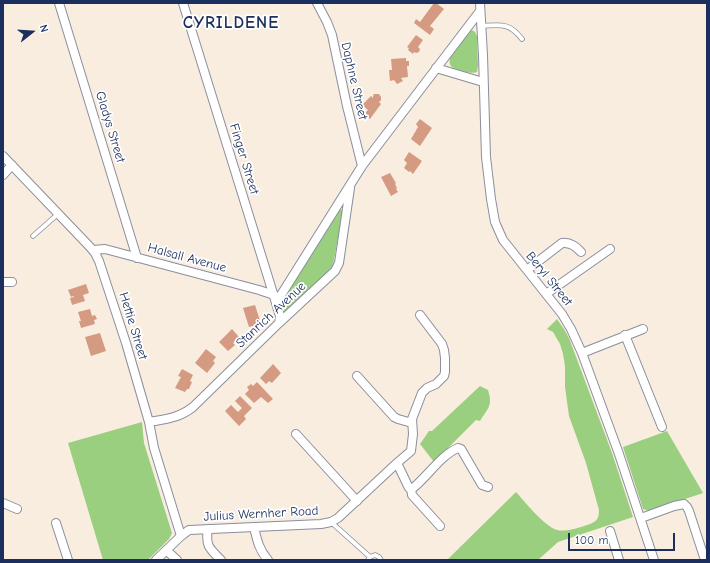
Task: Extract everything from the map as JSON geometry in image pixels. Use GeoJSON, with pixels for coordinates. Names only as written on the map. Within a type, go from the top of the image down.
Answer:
{"type":"FeatureCollection","features":[{"type":"Feature","properties":{"kind":"street","name":"Gladys Street"},"geometry":{"type":"LineString","coordinates":[[59,3],[137,258]]}},
{"type":"Feature","properties":{"kind":"street","name":"Finger Street"},"geometry":{"type":"LineString","coordinates":[[183,3],[275,299],[280,316],[279,323]]}},
{"type":"Feature","properties":{"kind":"street","name":"Daphne Street"},"geometry":{"type":"LineString","coordinates":[[317,3],[332,35],[347,106],[362,166]]}},
{"type":"Feature","properties":{"kind":"street","name":"Stanrich Avenue"},"geometry":{"type":"LineString","coordinates":[[275,299],[362,166],[480,7]]}},
{"type":"Feature","properties":{"kind":"street","name":"Beryl Street"},"geometry":{"type":"LineString","coordinates":[[480,7],[486,157],[492,212],[495,222],[503,240],[568,323],[582,353],[619,454],[654,560]]}},
{"type":"Feature","properties":{"kind":"street"},"geometry":{"type":"LineString","coordinates":[[436,68],[483,82]]}},
{"type":"Feature","properties":{"kind":"street","name":"Hettie Street"},"geometry":{"type":"LineString","coordinates":[[3,156],[93,250],[99,261],[126,343],[149,422],[154,448],[181,536]]}},
{"type":"Feature","properties":{"kind":"street"},"geometry":{"type":"LineString","coordinates":[[3,174],[12,165]]}},
{"type":"Feature","properties":{"kind":"street","name":"Stanrich Avenue"},"geometry":{"type":"LineString","coordinates":[[149,422],[173,418],[189,410],[335,271],[338,267],[351,184]]}},
{"type":"Feature","properties":{"kind":"street"},"geometry":{"type":"LineString","coordinates":[[527,270],[562,243],[570,244],[581,252]]}},
{"type":"Feature","properties":{"kind":"street","name":"Halsall Avenue"},"geometry":{"type":"LineString","coordinates":[[93,250],[105,249],[260,290],[275,299]]}},
{"type":"Feature","properties":{"kind":"street"},"geometry":{"type":"LineString","coordinates":[[546,294],[610,249]]}},
{"type":"Feature","properties":{"kind":"street"},"geometry":{"type":"LineString","coordinates":[[3,282],[12,282]]}},
{"type":"Feature","properties":{"kind":"street","name":"Julius Wernher Road"},"geometry":{"type":"LineString","coordinates":[[156,560],[189,530],[321,524],[331,522],[338,518],[411,451],[413,434],[412,423],[422,393],[427,388],[436,384],[444,376],[445,372],[445,358],[442,344],[420,315]]}},
{"type":"Feature","properties":{"kind":"street"},"geometry":{"type":"LineString","coordinates":[[582,353],[643,329]]}},
{"type":"Feature","properties":{"kind":"street"},"geometry":{"type":"LineString","coordinates":[[625,335],[662,427]]}},
{"type":"Feature","properties":{"kind":"street"},"geometry":{"type":"LineString","coordinates":[[356,376],[394,417],[412,423]]}},
{"type":"Feature","properties":{"kind":"street"},"geometry":{"type":"LineString","coordinates":[[296,434],[357,501]]}},
{"type":"Feature","properties":{"kind":"street"},"geometry":{"type":"LineString","coordinates":[[411,488],[458,448],[461,449],[482,485],[488,486]]}},
{"type":"Feature","properties":{"kind":"street"},"geometry":{"type":"LineString","coordinates":[[397,463],[408,486],[411,488],[412,495],[440,526]]}},
{"type":"Feature","properties":{"kind":"street"},"geometry":{"type":"LineString","coordinates":[[3,503],[17,508]]}},
{"type":"Feature","properties":{"kind":"street"},"geometry":{"type":"LineString","coordinates":[[641,518],[684,504],[689,511],[705,560]]}},
{"type":"Feature","properties":{"kind":"street"},"geometry":{"type":"LineString","coordinates":[[56,523],[68,560]]}},
{"type":"Feature","properties":{"kind":"street"},"geometry":{"type":"LineString","coordinates":[[254,527],[260,551],[268,560]]}},
{"type":"Feature","properties":{"kind":"street"},"geometry":{"type":"LineString","coordinates":[[208,529],[207,539],[209,548],[221,560]]}},
{"type":"Feature","properties":{"kind":"street"},"geometry":{"type":"LineString","coordinates":[[610,532],[619,560]]}},
{"type":"Feature","properties":{"kind":"street"},"geometry":{"type":"LineString","coordinates":[[166,550],[177,560]]}},
{"type":"Feature","properties":{"kind":"lane"},"geometry":{"type":"LineString","coordinates":[[481,26],[501,25],[509,27],[522,39]]}},
{"type":"Feature","properties":{"kind":"lane"},"geometry":{"type":"LineString","coordinates":[[33,236],[58,214]]}},
{"type":"Feature","properties":{"kind":"lane"},"geometry":{"type":"LineString","coordinates":[[331,522],[369,558],[372,555],[377,555],[381,560]]}},
{"type":"Feature","properties":{"kind":"green space"},"geometry":{"type":"Polygon","coordinates":[[[472,30],[477,36],[478,66],[477,72],[470,73],[453,67],[450,63],[450,58],[461,41],[472,30]]]}},
{"type":"Feature","properties":{"kind":"green space"},"geometry":{"type":"Polygon","coordinates":[[[339,208],[343,211],[333,265],[330,270],[285,312],[281,309],[283,298],[339,208]]]}},
{"type":"Feature","properties":{"kind":"green space"},"geometry":{"type":"Polygon","coordinates":[[[557,319],[569,338],[612,453],[633,517],[558,542],[538,560],[447,560],[516,492],[546,524],[557,530],[568,530],[580,527],[593,523],[598,518],[599,510],[586,463],[569,416],[563,354],[560,344],[553,332],[547,329],[557,319]]]}},
{"type":"Feature","properties":{"kind":"green space"},"geometry":{"type":"Polygon","coordinates":[[[480,386],[488,390],[490,400],[489,407],[480,421],[476,420],[434,462],[420,444],[429,431],[432,431],[480,386]]]}},
{"type":"Feature","properties":{"kind":"green space"},"geometry":{"type":"Polygon","coordinates":[[[142,422],[144,443],[172,533],[169,539],[148,560],[103,560],[68,443],[142,422]]]}},
{"type":"Feature","properties":{"kind":"green space"},"geometry":{"type":"Polygon","coordinates":[[[667,431],[703,493],[649,511],[643,509],[623,447],[667,431]]]}},
{"type":"Feature","properties":{"kind":"building"},"geometry":{"type":"Polygon","coordinates":[[[434,3],[444,9],[430,26],[434,29],[430,35],[414,23],[416,19],[420,22],[434,3]]]}},
{"type":"Feature","properties":{"kind":"building"},"geometry":{"type":"Polygon","coordinates":[[[416,35],[423,40],[418,47],[420,49],[419,52],[414,52],[413,54],[407,47],[416,35]]]}},
{"type":"Feature","properties":{"kind":"building"},"geometry":{"type":"Polygon","coordinates":[[[406,58],[406,61],[409,61],[409,66],[407,66],[408,77],[401,78],[403,81],[397,84],[394,80],[390,81],[389,70],[392,70],[391,59],[406,58]]]}},
{"type":"Feature","properties":{"kind":"building"},"geometry":{"type":"Polygon","coordinates":[[[374,94],[379,94],[381,100],[379,102],[381,104],[370,119],[364,114],[368,110],[362,105],[371,96],[373,98],[374,94]]]}},
{"type":"Feature","properties":{"kind":"building"},"geometry":{"type":"Polygon","coordinates":[[[420,119],[432,128],[420,146],[411,139],[418,127],[416,124],[420,119]]]}},
{"type":"Feature","properties":{"kind":"building"},"geometry":{"type":"Polygon","coordinates":[[[409,152],[422,161],[413,174],[404,168],[407,163],[404,160],[409,152]]]}},
{"type":"Feature","properties":{"kind":"building"},"geometry":{"type":"Polygon","coordinates":[[[390,173],[396,183],[396,189],[398,192],[391,196],[381,177],[390,173]]]}},
{"type":"Feature","properties":{"kind":"building"},"geometry":{"type":"Polygon","coordinates":[[[86,284],[89,293],[83,295],[85,301],[72,305],[70,298],[74,297],[71,297],[68,290],[86,284]]]}},
{"type":"Feature","properties":{"kind":"building"},"geometry":{"type":"Polygon","coordinates":[[[255,305],[261,324],[249,327],[243,308],[255,305]]]}},
{"type":"Feature","properties":{"kind":"building"},"geometry":{"type":"Polygon","coordinates":[[[90,309],[92,316],[95,315],[97,319],[94,320],[95,324],[81,328],[79,321],[81,321],[78,312],[90,309]]]}},
{"type":"Feature","properties":{"kind":"building"},"geometry":{"type":"Polygon","coordinates":[[[232,329],[239,337],[233,343],[235,345],[228,351],[219,342],[232,329]]]}},
{"type":"Feature","properties":{"kind":"building"},"geometry":{"type":"Polygon","coordinates":[[[100,333],[106,351],[91,356],[85,337],[100,333]]]}},
{"type":"Feature","properties":{"kind":"building"},"geometry":{"type":"Polygon","coordinates":[[[206,349],[216,357],[213,361],[215,363],[207,373],[195,363],[206,349]]]}},
{"type":"Feature","properties":{"kind":"building"},"geometry":{"type":"Polygon","coordinates":[[[273,364],[281,373],[272,383],[269,381],[266,384],[260,378],[273,364]]]}},
{"type":"Feature","properties":{"kind":"building"},"geometry":{"type":"Polygon","coordinates":[[[182,369],[193,375],[190,381],[192,382],[189,389],[185,392],[175,388],[181,377],[178,376],[182,369]]]}},
{"type":"Feature","properties":{"kind":"building"},"geometry":{"type":"Polygon","coordinates":[[[257,382],[273,399],[268,403],[261,397],[254,403],[245,394],[249,390],[247,387],[251,384],[253,386],[257,382]]]}},
{"type":"Feature","properties":{"kind":"building"},"geometry":{"type":"Polygon","coordinates":[[[240,396],[252,408],[244,416],[246,419],[239,426],[225,411],[231,405],[238,412],[242,408],[235,401],[240,396]]]}},
{"type":"Feature","properties":{"kind":"district","name":"CYRILDENE"},"geometry":{"type":"Point","coordinates":[231,23]}}]}
